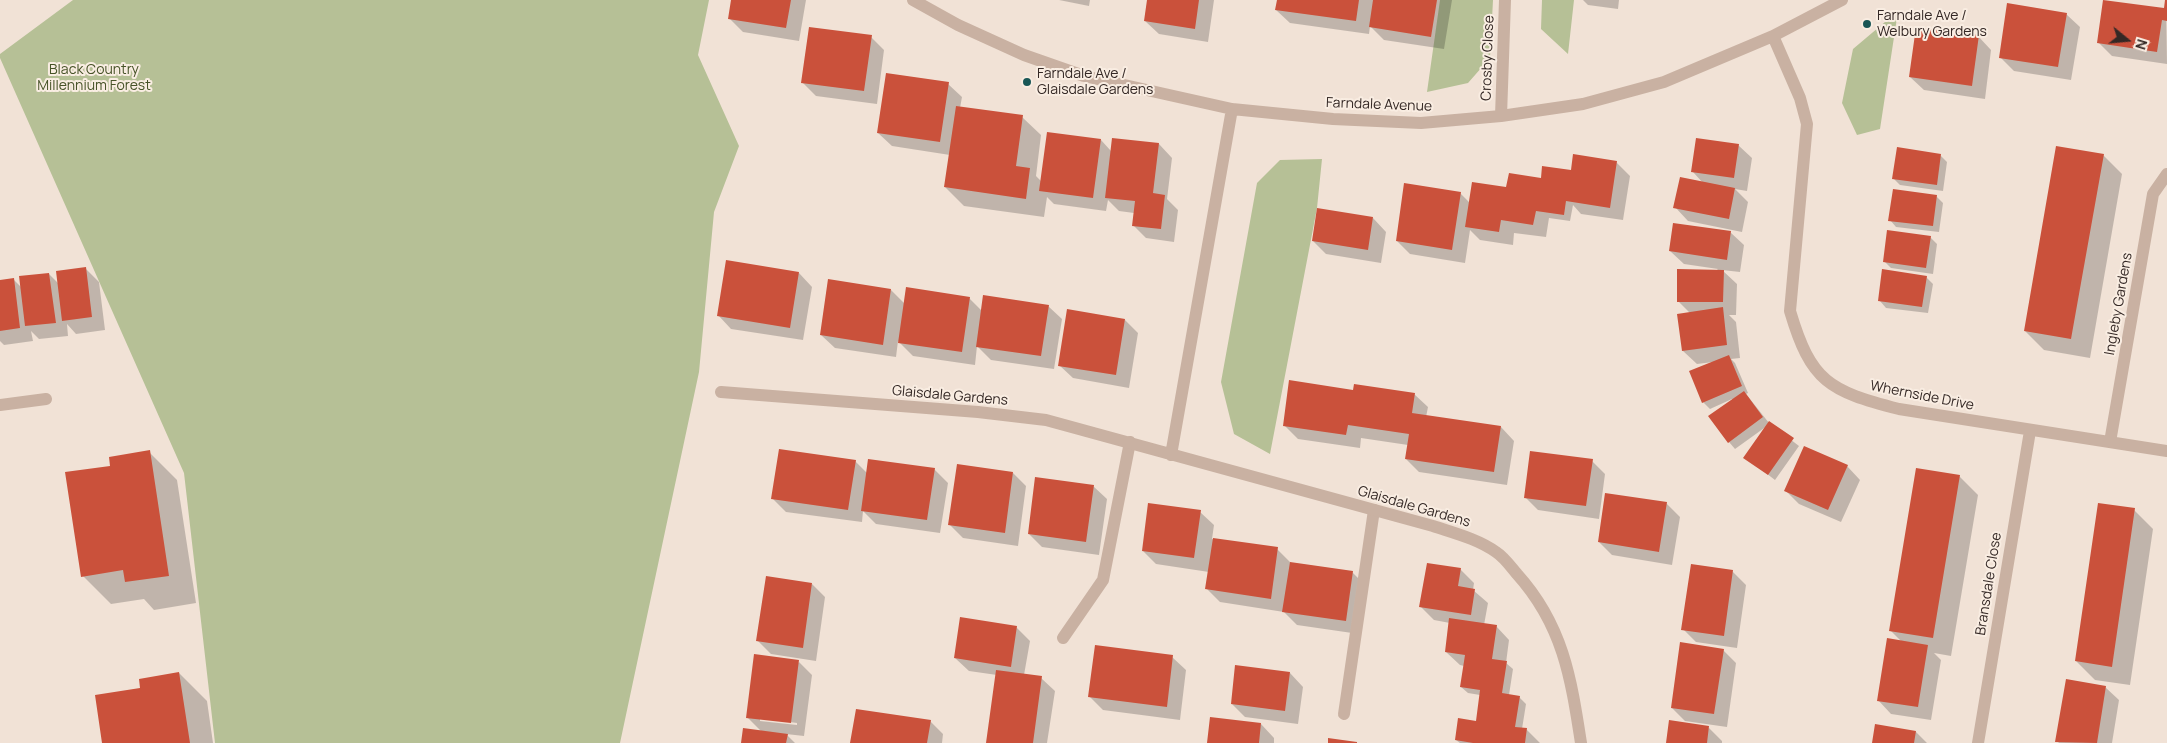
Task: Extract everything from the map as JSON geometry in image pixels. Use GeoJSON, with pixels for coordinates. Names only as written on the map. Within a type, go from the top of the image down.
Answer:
{"type":"FeatureCollection","features":[{"type":"Feature","properties":{"kind":"street","name":"Farndale Avenue"},"geometry":{"type":"LineString","coordinates":[[913,0],[958,25],[1024,55],[1084,76],[1232,109],[1332,119],[1411,122],[1501,116],[1583,104],[1664,82],[1773,36],[1841,0]]}},
{"type":"Feature","properties":{"kind":"street","name":"Crosby Close"},"geometry":{"type":"LineString","coordinates":[[1501,116],[1505,0]]}},
{"type":"Feature","properties":{"kind":"street","name":"Whernside Drive"},"geometry":{"type":"LineString","coordinates":[[1773,36],[1800,98],[1807,124],[1790,311],[1798,340],[1811,364],[1831,385],[1856,398],[1898,408],[2030,431],[2167,451]]}},
{"type":"Feature","properties":{"kind":"street"},"geometry":{"type":"LineString","coordinates":[[1171,455],[1232,109]]}},
{"type":"Feature","properties":{"kind":"street","name":"Ingleby Gardens"},"geometry":{"type":"LineString","coordinates":[[2110,442],[2153,194],[2167,174]]}},
{"type":"Feature","properties":{"kind":"street","name":"Glaisdale Gardens"},"geometry":{"type":"LineString","coordinates":[[721,392],[978,412],[1046,420],[1468,537],[1497,552],[1531,590],[1557,632],[1572,685],[1581,743]]}},
{"type":"Feature","properties":{"kind":"street"},"geometry":{"type":"LineString","coordinates":[[0,404],[46,399]]}},
{"type":"Feature","properties":{"kind":"street","name":"Bransdale Close"},"geometry":{"type":"LineString","coordinates":[[1978,743],[2030,431]]}},
{"type":"Feature","properties":{"kind":"street"},"geometry":{"type":"LineString","coordinates":[[1064,638],[1103,580],[1130,442]]}},
{"type":"Feature","properties":{"kind":"street"},"geometry":{"type":"LineString","coordinates":[[1344,714],[1374,510]]}},
{"type":"Feature","properties":{"kind":"green space","name":"Black Country Millennium Forest"},"geometry":{"type":"Polygon","coordinates":[[[73,0],[709,0],[698,55],[739,146],[714,212],[699,372],[620,743],[215,743],[184,473],[0,58],[0,54],[73,0]]]}},
{"type":"Feature","properties":{"kind":"green space"},"geometry":{"type":"Polygon","coordinates":[[[1440,0],[1493,0],[1490,58],[1468,83],[1427,92],[1440,0]]]}},
{"type":"Feature","properties":{"kind":"green space"},"geometry":{"type":"Polygon","coordinates":[[[1542,0],[1574,0],[1568,54],[1541,29],[1542,0]]]}},
{"type":"Feature","properties":{"kind":"green space"},"geometry":{"type":"Polygon","coordinates":[[[1898,11],[1880,129],[1857,135],[1842,103],[1853,49],[1898,11]]]}},
{"type":"Feature","properties":{"kind":"green space"},"geometry":{"type":"Polygon","coordinates":[[[1322,159],[1317,208],[1270,454],[1234,434],[1221,382],[1257,183],[1280,160],[1322,159]]]}},
{"type":"Feature","properties":{"kind":"building"},"geometry":{"type":"Polygon","coordinates":[[[731,0],[791,0],[786,28],[728,19],[731,0]]]}},
{"type":"Feature","properties":{"kind":"building"},"geometry":{"type":"Polygon","coordinates":[[[1147,0],[1199,0],[1195,29],[1144,21],[1147,0]]]}},
{"type":"Feature","properties":{"kind":"building"},"geometry":{"type":"Polygon","coordinates":[[[1277,0],[1359,0],[1356,21],[1275,10],[1277,0]]]}},
{"type":"Feature","properties":{"kind":"building"},"geometry":{"type":"Polygon","coordinates":[[[1373,0],[1437,0],[1431,37],[1369,27],[1373,0]]]}},
{"type":"Feature","properties":{"kind":"building"},"geometry":{"type":"Polygon","coordinates":[[[2103,0],[2164,8],[2165,0],[2167,0],[2167,21],[2162,20],[2157,52],[2097,43],[2103,0]]]}},
{"type":"Feature","properties":{"kind":"building"},"geometry":{"type":"Polygon","coordinates":[[[2007,3],[2067,13],[2058,67],[1999,58],[2007,3]]]}},
{"type":"Feature","properties":{"kind":"building"},"geometry":{"type":"Polygon","coordinates":[[[809,27],[872,35],[864,91],[801,83],[809,27]]]}},
{"type":"Feature","properties":{"kind":"building"},"geometry":{"type":"Polygon","coordinates":[[[1916,27],[1979,35],[1972,86],[1909,77],[1916,27]]]}},
{"type":"Feature","properties":{"kind":"building"},"geometry":{"type":"Polygon","coordinates":[[[886,73],[949,82],[940,142],[877,133],[886,73]]]}},
{"type":"Feature","properties":{"kind":"building"},"geometry":{"type":"Polygon","coordinates":[[[956,106],[1023,115],[1016,166],[1030,168],[1026,199],[944,187],[956,106]]]}},
{"type":"Feature","properties":{"kind":"building"},"geometry":{"type":"Polygon","coordinates":[[[1047,132],[1101,139],[1093,198],[1039,191],[1047,132]]]}},
{"type":"Feature","properties":{"kind":"building"},"geometry":{"type":"Polygon","coordinates":[[[1112,138],[1159,143],[1153,193],[1165,195],[1161,229],[1132,226],[1135,201],[1105,198],[1112,138]]]}},
{"type":"Feature","properties":{"kind":"building"},"geometry":{"type":"Polygon","coordinates":[[[1696,138],[1739,144],[1734,178],[1691,172],[1696,138]]]}},
{"type":"Feature","properties":{"kind":"building"},"geometry":{"type":"Polygon","coordinates":[[[2056,146],[2104,154],[2071,339],[2024,331],[2056,146]]]}},
{"type":"Feature","properties":{"kind":"building"},"geometry":{"type":"Polygon","coordinates":[[[1897,147],[1941,154],[1937,185],[1892,179],[1897,147]]]}},
{"type":"Feature","properties":{"kind":"building"},"geometry":{"type":"Polygon","coordinates":[[[1573,154],[1617,161],[1610,208],[1566,201],[1564,215],[1536,211],[1533,225],[1501,220],[1499,232],[1465,227],[1472,182],[1506,187],[1509,173],[1541,178],[1542,166],[1571,170],[1573,154]]]}},
{"type":"Feature","properties":{"kind":"building"},"geometry":{"type":"Polygon","coordinates":[[[1680,177],[1735,188],[1729,219],[1673,208],[1680,177]]]}},
{"type":"Feature","properties":{"kind":"building"},"geometry":{"type":"Polygon","coordinates":[[[1404,183],[1461,192],[1452,250],[1396,241],[1404,183]]]}},
{"type":"Feature","properties":{"kind":"building"},"geometry":{"type":"Polygon","coordinates":[[[1893,189],[1937,195],[1933,226],[1888,221],[1893,189]]]}},
{"type":"Feature","properties":{"kind":"building"},"geometry":{"type":"Polygon","coordinates":[[[1317,208],[1373,217],[1368,250],[1312,241],[1317,208]]]}},
{"type":"Feature","properties":{"kind":"building"},"geometry":{"type":"Polygon","coordinates":[[[1673,223],[1731,231],[1727,260],[1669,251],[1673,223]]]}},
{"type":"Feature","properties":{"kind":"building"},"geometry":{"type":"Polygon","coordinates":[[[1887,230],[1931,236],[1926,268],[1883,262],[1887,230]]]}},
{"type":"Feature","properties":{"kind":"building"},"geometry":{"type":"Polygon","coordinates":[[[726,260],[799,272],[790,328],[717,316],[726,260]]]}},
{"type":"Feature","properties":{"kind":"building"},"geometry":{"type":"Polygon","coordinates":[[[86,267],[92,317],[62,321],[56,271],[86,267]]]}},
{"type":"Feature","properties":{"kind":"building"},"geometry":{"type":"Polygon","coordinates":[[[1677,269],[1724,270],[1723,302],[1677,302],[1677,269]]]}},
{"type":"Feature","properties":{"kind":"building"},"geometry":{"type":"Polygon","coordinates":[[[1882,269],[1927,276],[1922,307],[1878,301],[1882,269]]]}},
{"type":"Feature","properties":{"kind":"building"},"geometry":{"type":"Polygon","coordinates":[[[49,273],[56,323],[25,326],[19,276],[49,273]]]}},
{"type":"Feature","properties":{"kind":"building"},"geometry":{"type":"Polygon","coordinates":[[[14,278],[20,328],[0,331],[0,280],[14,278]]]}},
{"type":"Feature","properties":{"kind":"building"},"geometry":{"type":"Polygon","coordinates":[[[828,279],[891,289],[883,345],[820,335],[828,279]]]}},
{"type":"Feature","properties":{"kind":"building"},"geometry":{"type":"Polygon","coordinates":[[[906,287],[970,297],[962,352],[898,343],[906,287]]]}},
{"type":"Feature","properties":{"kind":"building"},"geometry":{"type":"Polygon","coordinates":[[[983,295],[1049,305],[1041,356],[976,347],[983,295]]]}},
{"type":"Feature","properties":{"kind":"building"},"geometry":{"type":"Polygon","coordinates":[[[1723,307],[1727,345],[1682,351],[1677,314],[1723,307]]]}},
{"type":"Feature","properties":{"kind":"building"},"geometry":{"type":"Polygon","coordinates":[[[1067,309],[1125,319],[1116,375],[1058,366],[1067,309]]]}},
{"type":"Feature","properties":{"kind":"building"},"geometry":{"type":"Polygon","coordinates":[[[1729,355],[1742,386],[1702,403],[1689,371],[1729,355]]]}},
{"type":"Feature","properties":{"kind":"building"},"geometry":{"type":"Polygon","coordinates":[[[1289,380],[1353,390],[1354,384],[1415,393],[1412,413],[1501,426],[1494,472],[1405,459],[1409,434],[1348,425],[1346,435],[1283,426],[1289,380]]]}},
{"type":"Feature","properties":{"kind":"building"},"geometry":{"type":"Polygon","coordinates":[[[1744,391],[1763,417],[1728,443],[1708,416],[1744,391]]]}},
{"type":"Feature","properties":{"kind":"building"},"geometry":{"type":"Polygon","coordinates":[[[1769,421],[1794,438],[1768,475],[1743,458],[1769,421]]]}},
{"type":"Feature","properties":{"kind":"building"},"geometry":{"type":"Polygon","coordinates":[[[1804,446],[1848,465],[1828,510],[1784,491],[1804,446]]]}},
{"type":"Feature","properties":{"kind":"building"},"geometry":{"type":"Polygon","coordinates":[[[779,449],[856,460],[848,510],[771,499],[779,449]]]}},
{"type":"Feature","properties":{"kind":"building"},"geometry":{"type":"Polygon","coordinates":[[[150,450],[169,576],[125,582],[123,570],[81,577],[65,472],[110,466],[109,457],[150,450]]]}},
{"type":"Feature","properties":{"kind":"building"},"geometry":{"type":"Polygon","coordinates":[[[1530,451],[1593,459],[1586,506],[1524,498],[1530,451]]]}},
{"type":"Feature","properties":{"kind":"building"},"geometry":{"type":"Polygon","coordinates":[[[868,459],[935,468],[927,520],[861,511],[868,459]]]}},
{"type":"Feature","properties":{"kind":"building"},"geometry":{"type":"Polygon","coordinates":[[[957,464],[1013,472],[1005,533],[948,525],[957,464]]]}},
{"type":"Feature","properties":{"kind":"building"},"geometry":{"type":"Polygon","coordinates":[[[1916,468],[1960,475],[1933,638],[1889,631],[1916,468]]]}},
{"type":"Feature","properties":{"kind":"building"},"geometry":{"type":"Polygon","coordinates":[[[1035,477],[1094,485],[1086,542],[1028,534],[1035,477]]]}},
{"type":"Feature","properties":{"kind":"building"},"geometry":{"type":"Polygon","coordinates":[[[1605,493],[1667,502],[1659,552],[1598,542],[1605,493]]]}},
{"type":"Feature","properties":{"kind":"building"},"geometry":{"type":"Polygon","coordinates":[[[1148,503],[1201,510],[1194,558],[1142,551],[1148,503]]]}},
{"type":"Feature","properties":{"kind":"building"},"geometry":{"type":"Polygon","coordinates":[[[2098,503],[2135,508],[2112,667],[2075,661],[2098,503]]]}},
{"type":"Feature","properties":{"kind":"building"},"geometry":{"type":"Polygon","coordinates":[[[1213,538],[1278,547],[1271,599],[1205,589],[1213,538]]]}},
{"type":"Feature","properties":{"kind":"building"},"geometry":{"type":"Polygon","coordinates":[[[1290,562],[1353,571],[1346,621],[1282,612],[1290,562]]]}},
{"type":"Feature","properties":{"kind":"building"},"geometry":{"type":"Polygon","coordinates":[[[1427,563],[1461,568],[1458,586],[1475,589],[1471,615],[1419,607],[1427,563]]]}},
{"type":"Feature","properties":{"kind":"building"},"geometry":{"type":"Polygon","coordinates":[[[1691,564],[1733,570],[1724,636],[1681,630],[1691,564]]]}},
{"type":"Feature","properties":{"kind":"building"},"geometry":{"type":"Polygon","coordinates":[[[766,576],[812,583],[803,648],[756,641],[766,576]]]}},
{"type":"Feature","properties":{"kind":"building"},"geometry":{"type":"Polygon","coordinates":[[[960,617],[1017,626],[1011,667],[954,658],[960,617]]]}},
{"type":"Feature","properties":{"kind":"building"},"geometry":{"type":"Polygon","coordinates":[[[1449,618],[1497,625],[1492,659],[1507,661],[1502,693],[1520,696],[1515,727],[1527,728],[1525,743],[1473,743],[1455,740],[1458,718],[1476,721],[1480,690],[1460,687],[1465,655],[1445,652],[1449,618]]]}},
{"type":"Feature","properties":{"kind":"building"},"geometry":{"type":"Polygon","coordinates":[[[1887,638],[1928,645],[1918,707],[1877,701],[1887,638]]]}},
{"type":"Feature","properties":{"kind":"building"},"geometry":{"type":"Polygon","coordinates":[[[1680,642],[1724,649],[1714,714],[1671,708],[1680,642]]]}},
{"type":"Feature","properties":{"kind":"building"},"geometry":{"type":"Polygon","coordinates":[[[1095,645],[1173,655],[1167,707],[1088,697],[1095,645]]]}},
{"type":"Feature","properties":{"kind":"building"},"geometry":{"type":"Polygon","coordinates":[[[754,654],[799,660],[791,723],[746,718],[754,654]]]}},
{"type":"Feature","properties":{"kind":"building"},"geometry":{"type":"Polygon","coordinates":[[[1235,665],[1290,672],[1285,711],[1231,704],[1235,665]]]}},
{"type":"Feature","properties":{"kind":"building"},"geometry":{"type":"Polygon","coordinates":[[[996,670],[1042,676],[1033,743],[986,743],[996,670]]]}},
{"type":"Feature","properties":{"kind":"building"},"geometry":{"type":"Polygon","coordinates":[[[179,672],[190,743],[102,743],[95,695],[140,688],[139,679],[179,672]]]}},
{"type":"Feature","properties":{"kind":"building"},"geometry":{"type":"Polygon","coordinates":[[[2066,679],[2106,686],[2097,743],[2055,742],[2066,679]]]}},
{"type":"Feature","properties":{"kind":"building"},"geometry":{"type":"Polygon","coordinates":[[[856,709],[931,720],[927,743],[850,743],[856,709]]]}},
{"type":"Feature","properties":{"kind":"building"},"geometry":{"type":"Polygon","coordinates":[[[1210,717],[1261,723],[1259,743],[1207,743],[1210,717]]]}},
{"type":"Feature","properties":{"kind":"building"},"geometry":{"type":"Polygon","coordinates":[[[1669,720],[1709,726],[1707,743],[1666,743],[1669,720]]]}},
{"type":"Feature","properties":{"kind":"building"},"geometry":{"type":"Polygon","coordinates":[[[1875,724],[1916,731],[1914,743],[1872,743],[1875,724]]]}},
{"type":"Feature","properties":{"kind":"building"},"geometry":{"type":"Polygon","coordinates":[[[743,728],[788,734],[786,743],[741,743],[743,728]]]}},
{"type":"Feature","properties":{"kind":"building"},"geometry":{"type":"Polygon","coordinates":[[[1328,738],[1357,742],[1357,743],[1328,743],[1328,738]]]}},
{"type":"Feature","properties":{"kind":"place","name":"Farndale Ave / Welbury Gardens"},"geometry":{"type":"Point","coordinates":[1867,24]}},
{"type":"Feature","properties":{"kind":"place","name":"Farndale Ave / Glaisdale Gardens"},"geometry":{"type":"Point","coordinates":[1027,82]}}]}
